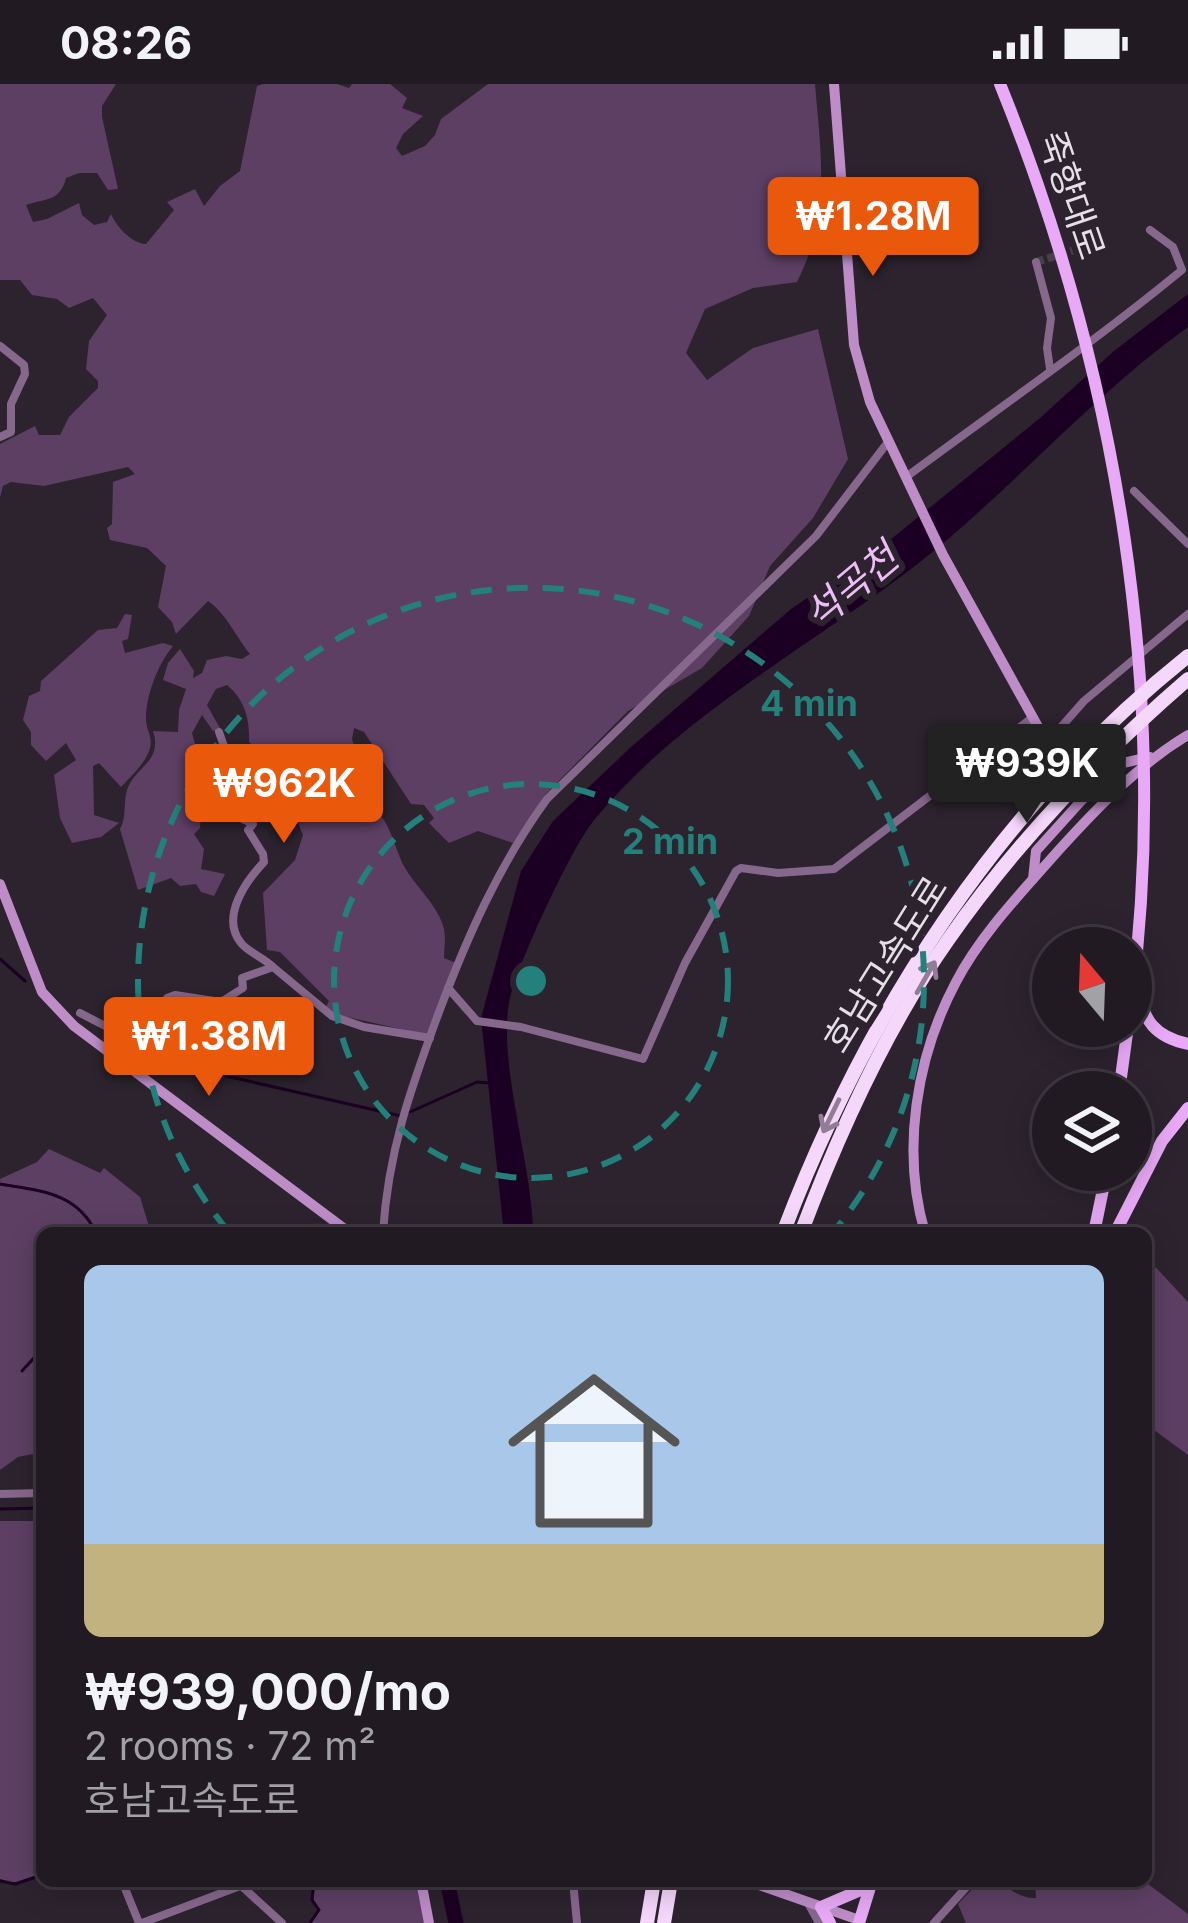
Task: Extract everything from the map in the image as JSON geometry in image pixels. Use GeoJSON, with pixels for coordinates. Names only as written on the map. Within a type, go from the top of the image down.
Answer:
{"type":"FeatureCollection","features":[{"type":"Feature","properties":{"kind":"highway","name":"호남고속도로"},"geometry":{"type":"LineString","coordinates":[[785,1227],[835,1108],[917,959],[994,850],[1057,774],[1188,656]]}},
{"type":"Feature","properties":{"kind":"highway","name":"호남고속도로"},"geometry":{"type":"LineString","coordinates":[[803,1227],[827,1163],[868,1078],[946,942],[1029,835],[1188,683]]}},
{"type":"Feature","properties":{"kind":"highway"},"geometry":{"type":"LineString","coordinates":[[647,1923],[653,1887]]}},
{"type":"Feature","properties":{"kind":"highway"},"geometry":{"type":"LineString","coordinates":[[664,1923],[670,1887]]}},
{"type":"Feature","properties":{"kind":"main road"},"geometry":{"type":"LineString","coordinates":[[834,84],[854,345],[869,402],[943,555],[1047,743]]}},
{"type":"Feature","properties":{"kind":"main road","name":"죽향대로"},"geometry":{"type":"LineString","coordinates":[[1000,84],[1051,217],[1111,455],[1126,555],[1138,693],[1143,804],[1139,927]]}},
{"type":"Feature","properties":{"kind":"main road"},"geometry":{"type":"LineString","coordinates":[[924,1227],[915,1184],[914,1137],[928,1049],[957,980],[1033,880],[1104,802],[1188,735]]}},
{"type":"Feature","properties":{"kind":"main road"},"geometry":{"type":"LineString","coordinates":[[0,884],[42,992],[74,1026],[342,1227]]}},
{"type":"Feature","properties":{"kind":"main road"},"geometry":{"type":"LineString","coordinates":[[1152,1024],[1166,1038],[1188,1044]]}},
{"type":"Feature","properties":{"kind":"main road"},"geometry":{"type":"LineString","coordinates":[[1117,1227],[1162,1141],[1188,1108]]}},
{"type":"Feature","properties":{"kind":"main road"},"geometry":{"type":"LineString","coordinates":[[1094,1227],[1103,1191]]}},
{"type":"Feature","properties":{"kind":"main road"},"geometry":{"type":"LineString","coordinates":[[422,1887],[429,1923]]}},
{"type":"Feature","properties":{"kind":"main road"},"geometry":{"type":"LineString","coordinates":[[765,1887],[858,1922],[870,1887]]}},
{"type":"Feature","properties":{"kind":"main road"},"geometry":{"type":"LineString","coordinates":[[814,1905],[861,1887]]}},
{"type":"Feature","properties":{"kind":"main road"},"geometry":{"type":"LineString","coordinates":[[814,1905],[830,1923]]}},
{"type":"Feature","properties":{"kind":"street"},"geometry":{"type":"LineString","coordinates":[[905,478],[1099,338],[1182,270],[1173,248],[1150,230]]}},
{"type":"Feature","properties":{"kind":"street"},"geometry":{"type":"LineString","coordinates":[[1036,262],[1051,318],[1050,369]]}},
{"type":"Feature","properties":{"kind":"street"},"geometry":{"type":"LineString","coordinates":[[0,346],[24,365],[26,374],[11,404],[11,432],[0,437]]}},
{"type":"Feature","properties":{"kind":"street"},"geometry":{"type":"LineString","coordinates":[[383,1227],[387,1174],[403,1108],[448,988],[491,887],[515,844],[548,799],[816,536],[888,442]]}},
{"type":"Feature","properties":{"kind":"street"},"geometry":{"type":"LineString","coordinates":[[1134,491],[1188,544]]}},
{"type":"Feature","properties":{"kind":"street"},"geometry":{"type":"LineString","coordinates":[[1047,743],[1084,701],[1188,614]]}},
{"type":"Feature","properties":{"kind":"street"},"geometry":{"type":"LineString","coordinates":[[448,988],[477,1022],[513,1026],[643,1059],[685,963],[736,871],[834,869],[1033,717]]}},
{"type":"Feature","properties":{"kind":"street"},"geometry":{"type":"LineString","coordinates":[[219,732],[238,786],[238,817],[253,824],[248,830],[264,862],[243,886],[234,911],[242,945],[332,1016],[364,1027],[430,1038]]}},
{"type":"Feature","properties":{"kind":"street"},"geometry":{"type":"LineString","coordinates":[[135,1071],[167,998],[221,1002],[243,988],[242,977],[273,968]]}},
{"type":"Feature","properties":{"kind":"street"},"geometry":{"type":"LineString","coordinates":[[80,1013],[109,1028],[141,1057]]}},
{"type":"Feature","properties":{"kind":"street"},"geometry":{"type":"LineString","coordinates":[[0,1494],[36,1493]]}},
{"type":"Feature","properties":{"kind":"street"},"geometry":{"type":"LineString","coordinates":[[125,1887],[141,1923],[228,1887]]}},
{"type":"Feature","properties":{"kind":"street"},"geometry":{"type":"LineString","coordinates":[[242,1887],[282,1923]]}},
{"type":"Feature","properties":{"kind":"street"},"geometry":{"type":"LineString","coordinates":[[574,1887],[577,1923]]}},
{"type":"Feature","properties":{"kind":"street"},"geometry":{"type":"LineString","coordinates":[[934,1923],[967,1887]]}},
{"type":"Feature","properties":{"kind":"street"},"geometry":{"type":"LineString","coordinates":[[814,1905],[819,1923]]}},
{"type":"Feature","properties":{"kind":"shaded area"},"geometry":{"type":"Polygon","coordinates":[[[0,84],[116,84],[102,106],[102,117],[118,189],[108,190],[97,173],[79,173],[66,178],[56,195],[26,205],[33,222],[79,203],[82,215],[94,225],[107,222],[111,214],[125,234],[146,244],[174,210],[167,202],[195,189],[204,206],[240,171],[257,86],[263,84],[349,88],[352,84],[390,84],[407,98],[402,108],[423,116],[403,134],[396,148],[402,156],[425,146],[441,119],[488,84],[815,84],[819,209],[797,282],[753,288],[705,309],[686,353],[707,380],[753,348],[818,329],[848,459],[813,518],[770,566],[749,616],[702,668],[628,711],[545,795],[513,843],[478,831],[449,843],[429,823],[434,818],[424,805],[411,804],[364,732],[354,728],[352,739],[376,811],[407,871],[441,921],[444,958],[456,963],[427,1035],[334,1014],[325,1009],[329,1001],[280,952],[267,950],[263,893],[295,860],[303,835],[298,823],[287,825],[279,813],[301,798],[279,769],[249,742],[245,711],[227,685],[216,689],[207,705],[221,730],[213,731],[202,715],[192,733],[197,751],[212,752],[200,828],[194,834],[204,849],[201,869],[225,874],[214,896],[201,892],[196,884],[180,886],[171,878],[138,890],[120,829],[127,790],[154,750],[153,731],[178,732],[186,689],[163,680],[168,663],[180,649],[194,671],[193,678],[202,673],[207,660],[242,659],[250,654],[208,601],[176,634],[158,607],[166,566],[147,548],[110,540],[107,528],[112,524],[113,482],[135,474],[128,467],[44,486],[11,482],[3,486],[0,497],[0,444],[35,426],[39,435],[60,435],[69,417],[98,388],[98,381],[86,369],[89,341],[107,315],[93,298],[69,308],[57,299],[32,295],[20,280],[0,280],[0,84]]]}},
{"type":"Feature","properties":{"kind":"shaded area"},"geometry":{"type":"Polygon","coordinates":[[[125,614],[132,615],[128,639],[122,641],[125,653],[163,643],[173,646],[148,700],[150,748],[121,787],[99,763],[93,766],[94,815],[119,823],[101,837],[72,843],[60,818],[54,775],[76,760],[66,743],[46,761],[31,745],[31,732],[23,720],[29,696],[40,691],[41,681],[98,630],[117,628],[125,614]]]}},
{"type":"Feature","properties":{"kind":"shaded area"},"geometry":{"type":"Polygon","coordinates":[[[49,1149],[100,1173],[104,1168],[140,1197],[149,1227],[36,1227],[36,1453],[18,1457],[0,1470],[0,1179],[37,1162],[49,1149]]]}},
{"type":"Feature","properties":{"kind":"shaded area"},"geometry":{"type":"Polygon","coordinates":[[[1152,1263],[1188,1302],[1188,1455],[1152,1428],[1152,1263]]]}},
{"type":"Feature","properties":{"kind":"shaded area"},"geometry":{"type":"Polygon","coordinates":[[[0,1521],[36,1521],[36,1875],[15,1883],[0,1879],[0,1521]]]}},
{"type":"Feature","properties":{"kind":"shaded area"},"geometry":{"type":"Polygon","coordinates":[[[315,1887],[419,1887],[426,1923],[311,1923],[320,1910],[313,1899],[315,1887]]]}},
{"type":"Feature","properties":{"kind":"shaded area"},"geometry":{"type":"Polygon","coordinates":[[[974,1887],[1003,1887],[1036,1898],[1035,1887],[1152,1887],[1188,1914],[1188,1923],[966,1923],[958,1904],[974,1887]]]}},
{"type":"Feature","properties":{"kind":"water","name":"석곡천"},"geometry":{"type":"Polygon","coordinates":[[[1188,294],[1188,327],[1117,383],[915,566],[706,715],[628,782],[595,819],[549,901],[512,990],[507,1044],[533,1227],[503,1227],[481,1018],[521,871],[553,821],[791,609],[874,553],[1040,418],[1114,351],[1188,294]]]}},
{"type":"Feature","properties":{"kind":"waterway"},"geometry":{"type":"LineString","coordinates":[[0,959],[25,981]]}},
{"type":"Feature","properties":{"kind":"waterway"},"geometry":{"type":"LineString","coordinates":[[152,1059],[401,1116]]}},
{"type":"Feature","properties":{"kind":"waterway"},"geometry":{"type":"LineString","coordinates":[[410,1112],[477,1082],[489,1083]]}},
{"type":"Feature","properties":{"kind":"waterway"},"geometry":{"type":"LineString","coordinates":[[0,1184],[68,1201],[93,1227]]}},
{"type":"Feature","properties":{"kind":"waterway"},"geometry":{"type":"LineString","coordinates":[[22,1371],[36,1356]]}},
{"type":"Feature","properties":{"kind":"waterway"},"geometry":{"type":"LineString","coordinates":[[0,1509],[36,1508]]}},
{"type":"Feature","properties":{"kind":"waterway"},"geometry":{"type":"LineString","coordinates":[[0,1881],[15,1884],[36,1877]]}},
{"type":"Feature","properties":{"kind":"waterway"},"geometry":{"type":"LineString","coordinates":[[310,1923],[319,1910],[312,1900],[313,1887]]}},
{"type":"Feature","properties":{"kind":"waterway"},"geometry":{"type":"LineString","coordinates":[[448,1887],[456,1923]]}},
{"type":"Feature","properties":{"kind":"tunnel"},"geometry":{"type":"LineString","coordinates":[[1036,262],[1078,249]]}},
{"type":"Feature","properties":{"kind":"tunnel"},"geometry":{"type":"LineString","coordinates":[[1047,743],[1082,800]]}}]}
